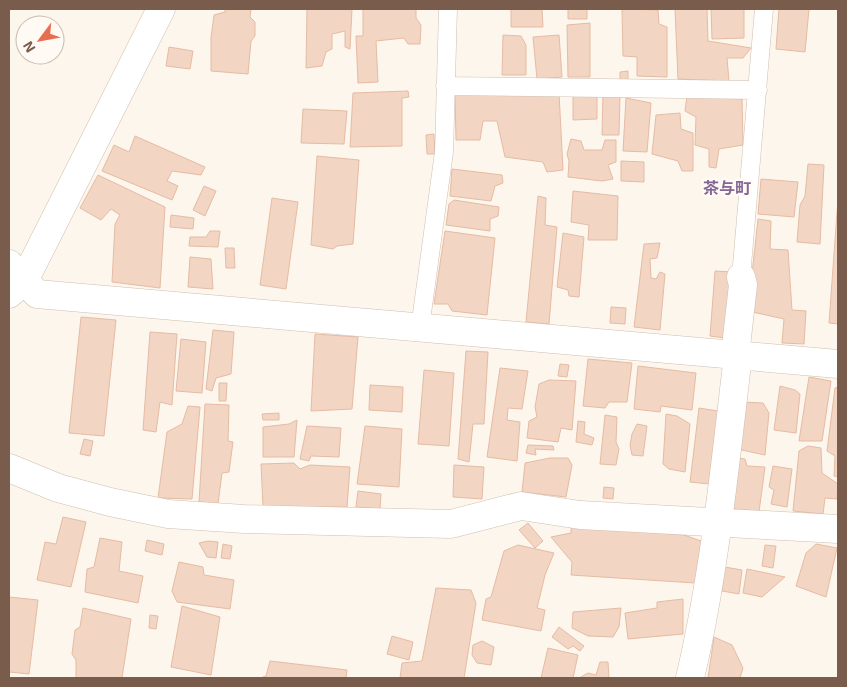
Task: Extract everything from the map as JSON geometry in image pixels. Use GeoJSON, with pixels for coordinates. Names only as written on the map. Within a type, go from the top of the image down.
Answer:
{"type":"FeatureCollection","features":[{"type":"Feature","properties":{"kind":"street"},"geometry":{"type":"LineString","coordinates":[[161,9],[14,280],[37,294],[838,364]]}},
{"type":"Feature","properties":{"kind":"street"},"geometry":{"type":"LineString","coordinates":[[690,678],[699,640],[718,524],[737,356],[741,277]]}},
{"type":"Feature","properties":{"kind":"street"},"geometry":{"type":"LineString","coordinates":[[9,468],[58,488],[110,502],[177,514],[244,519],[451,524],[521,506],[580,514],[718,524],[838,529]]}},
{"type":"Feature","properties":{"kind":"lane"},"geometry":{"type":"LineString","coordinates":[[420,328],[444,152],[448,9]]}},
{"type":"Feature","properties":{"kind":"lane"},"geometry":{"type":"LineString","coordinates":[[741,277],[764,9]]}},
{"type":"Feature","properties":{"kind":"lane"},"geometry":{"type":"LineString","coordinates":[[445,86],[758,90]]}},
{"type":"Feature","properties":{"kind":"building"},"geometry":{"type":"Polygon","coordinates":[[[225,9],[251,9],[250,17],[255,22],[255,36],[251,41],[248,74],[211,71],[211,38],[214,15],[225,12],[225,9]]]}},
{"type":"Feature","properties":{"kind":"building"},"geometry":{"type":"Polygon","coordinates":[[[307,9],[352,9],[350,49],[345,47],[345,31],[332,34],[332,49],[326,52],[322,66],[306,68],[307,9]]]}},
{"type":"Feature","properties":{"kind":"building"},"geometry":{"type":"Polygon","coordinates":[[[363,9],[416,9],[416,18],[421,25],[420,44],[408,44],[404,38],[376,41],[378,82],[358,83],[356,36],[363,36],[363,9]]]}},
{"type":"Feature","properties":{"kind":"building"},"geometry":{"type":"Polygon","coordinates":[[[511,9],[542,9],[543,27],[511,27],[511,9]]]}},
{"type":"Feature","properties":{"kind":"building"},"geometry":{"type":"Polygon","coordinates":[[[568,9],[587,9],[587,19],[568,19],[568,9]]]}},
{"type":"Feature","properties":{"kind":"building"},"geometry":{"type":"Polygon","coordinates":[[[622,9],[658,10],[659,24],[667,27],[667,77],[637,76],[637,57],[623,56],[622,9]]]}},
{"type":"Feature","properties":{"kind":"building"},"geometry":{"type":"Polygon","coordinates":[[[675,9],[707,9],[708,41],[751,48],[743,58],[727,58],[729,81],[678,79],[675,9]]]}},
{"type":"Feature","properties":{"kind":"building"},"geometry":{"type":"Polygon","coordinates":[[[711,9],[744,9],[744,38],[712,39],[711,9]]]}},
{"type":"Feature","properties":{"kind":"building"},"geometry":{"type":"Polygon","coordinates":[[[779,9],[809,9],[805,52],[776,49],[779,9]]]}},
{"type":"Feature","properties":{"kind":"building"},"geometry":{"type":"Polygon","coordinates":[[[590,23],[590,77],[568,77],[567,25],[590,23]]]}},
{"type":"Feature","properties":{"kind":"building"},"geometry":{"type":"Polygon","coordinates":[[[503,35],[521,36],[526,45],[526,75],[502,75],[503,35]]]}},
{"type":"Feature","properties":{"kind":"building"},"geometry":{"type":"Polygon","coordinates":[[[559,35],[562,77],[537,79],[533,37],[559,35]]]}},
{"type":"Feature","properties":{"kind":"building"},"geometry":{"type":"Polygon","coordinates":[[[169,47],[193,51],[190,69],[166,66],[169,47]]]}},
{"type":"Feature","properties":{"kind":"building"},"geometry":{"type":"Polygon","coordinates":[[[628,71],[628,80],[620,81],[620,72],[628,71]]]}},
{"type":"Feature","properties":{"kind":"building"},"geometry":{"type":"Polygon","coordinates":[[[408,91],[409,97],[402,98],[402,146],[350,147],[353,93],[408,91]]]}},
{"type":"Feature","properties":{"kind":"building"},"geometry":{"type":"Polygon","coordinates":[[[559,93],[563,170],[547,172],[543,162],[505,157],[497,121],[483,121],[480,140],[456,140],[455,94],[559,93]]]}},
{"type":"Feature","properties":{"kind":"building"},"geometry":{"type":"Polygon","coordinates":[[[603,93],[620,94],[619,135],[602,135],[603,93]]]}},
{"type":"Feature","properties":{"kind":"building"},"geometry":{"type":"Polygon","coordinates":[[[573,94],[597,94],[597,119],[573,120],[573,94]]]}},
{"type":"Feature","properties":{"kind":"building"},"geometry":{"type":"Polygon","coordinates":[[[687,96],[742,99],[743,145],[719,149],[716,168],[709,167],[709,149],[695,145],[696,117],[685,111],[687,96]]]}},
{"type":"Feature","properties":{"kind":"building"},"geometry":{"type":"Polygon","coordinates":[[[626,98],[651,103],[647,152],[623,151],[626,98]]]}},
{"type":"Feature","properties":{"kind":"building"},"geometry":{"type":"Polygon","coordinates":[[[303,109],[347,111],[344,144],[301,143],[303,109]]]}},
{"type":"Feature","properties":{"kind":"building"},"geometry":{"type":"Polygon","coordinates":[[[680,113],[681,129],[693,133],[693,171],[682,171],[678,161],[652,154],[656,115],[680,113]]]}},
{"type":"Feature","properties":{"kind":"building"},"geometry":{"type":"Polygon","coordinates":[[[434,134],[435,154],[427,154],[426,135],[434,134]]]}},
{"type":"Feature","properties":{"kind":"building"},"geometry":{"type":"Polygon","coordinates":[[[135,136],[205,167],[201,175],[172,171],[167,181],[178,186],[172,200],[102,171],[114,145],[129,152],[135,136]]]}},
{"type":"Feature","properties":{"kind":"building"},"geometry":{"type":"Polygon","coordinates":[[[571,139],[581,141],[584,150],[602,150],[605,140],[616,140],[616,162],[608,165],[613,179],[602,181],[568,177],[569,161],[567,154],[571,139]]]}},
{"type":"Feature","properties":{"kind":"building"},"geometry":{"type":"Polygon","coordinates":[[[317,156],[359,160],[353,244],[337,246],[333,249],[311,245],[317,156]]]}},
{"type":"Feature","properties":{"kind":"building"},"geometry":{"type":"Polygon","coordinates":[[[621,161],[644,162],[644,182],[621,181],[621,161]]]}},
{"type":"Feature","properties":{"kind":"building"},"geometry":{"type":"Polygon","coordinates":[[[808,164],[824,165],[820,244],[797,242],[800,205],[805,196],[808,164]]]}},
{"type":"Feature","properties":{"kind":"building"},"geometry":{"type":"Polygon","coordinates":[[[452,169],[502,175],[503,183],[495,186],[491,201],[450,196],[452,169]]]}},
{"type":"Feature","properties":{"kind":"building"},"geometry":{"type":"Polygon","coordinates":[[[98,175],[165,207],[160,288],[112,282],[115,224],[120,215],[111,209],[101,220],[80,208],[98,175]]]}},
{"type":"Feature","properties":{"kind":"building"},"geometry":{"type":"Polygon","coordinates":[[[761,179],[798,182],[794,217],[758,214],[761,179]]]}},
{"type":"Feature","properties":{"kind":"building"},"geometry":{"type":"Polygon","coordinates":[[[204,186],[216,191],[205,216],[193,210],[204,186]]]}},
{"type":"Feature","properties":{"kind":"building"},"geometry":{"type":"Polygon","coordinates":[[[573,191],[618,196],[617,240],[588,240],[589,225],[571,222],[573,191]]]}},
{"type":"Feature","properties":{"kind":"building"},"geometry":{"type":"Polygon","coordinates":[[[538,196],[546,198],[545,225],[557,227],[549,324],[526,322],[538,196]]]}},
{"type":"Feature","properties":{"kind":"building"},"geometry":{"type":"Polygon","coordinates":[[[272,198],[298,202],[286,289],[260,285],[272,198]]]}},
{"type":"Feature","properties":{"kind":"building"},"geometry":{"type":"Polygon","coordinates":[[[838,199],[838,324],[829,323],[838,199]]]}},
{"type":"Feature","properties":{"kind":"building"},"geometry":{"type":"Polygon","coordinates":[[[454,200],[499,207],[498,216],[490,219],[490,231],[446,225],[449,204],[454,200]]]}},
{"type":"Feature","properties":{"kind":"building"},"geometry":{"type":"Polygon","coordinates":[[[171,215],[194,218],[193,229],[170,227],[171,215]]]}},
{"type":"Feature","properties":{"kind":"building"},"geometry":{"type":"Polygon","coordinates":[[[758,219],[771,221],[770,249],[788,250],[792,310],[806,311],[804,344],[782,343],[784,319],[748,311],[758,219]]]}},
{"type":"Feature","properties":{"kind":"building"},"geometry":{"type":"Polygon","coordinates":[[[210,231],[220,231],[218,247],[189,246],[190,237],[206,237],[210,231]]]}},
{"type":"Feature","properties":{"kind":"building"},"geometry":{"type":"Polygon","coordinates":[[[445,231],[495,238],[487,315],[452,311],[448,304],[434,304],[445,231]]]}},
{"type":"Feature","properties":{"kind":"building"},"geometry":{"type":"Polygon","coordinates":[[[563,233],[584,237],[579,297],[569,296],[568,290],[557,287],[563,233]]]}},
{"type":"Feature","properties":{"kind":"building"},"geometry":{"type":"Polygon","coordinates":[[[660,243],[657,258],[650,259],[651,278],[656,279],[660,272],[665,274],[660,330],[634,327],[644,244],[660,243]]]}},
{"type":"Feature","properties":{"kind":"building"},"geometry":{"type":"Polygon","coordinates":[[[225,248],[234,248],[235,268],[226,268],[225,248]]]}},
{"type":"Feature","properties":{"kind":"building"},"geometry":{"type":"Polygon","coordinates":[[[190,257],[211,259],[213,289],[188,287],[190,257]]]}},
{"type":"Feature","properties":{"kind":"building"},"geometry":{"type":"Polygon","coordinates":[[[715,271],[733,272],[725,338],[710,336],[715,271]]]}},
{"type":"Feature","properties":{"kind":"building"},"geometry":{"type":"Polygon","coordinates":[[[611,307],[626,308],[625,324],[610,323],[611,307]]]}},
{"type":"Feature","properties":{"kind":"building"},"geometry":{"type":"Polygon","coordinates":[[[81,317],[116,320],[104,436],[69,433],[81,317]]]}},
{"type":"Feature","properties":{"kind":"building"},"geometry":{"type":"Polygon","coordinates":[[[213,330],[234,332],[231,374],[216,378],[212,391],[206,389],[213,330]]]}},
{"type":"Feature","properties":{"kind":"building"},"geometry":{"type":"Polygon","coordinates":[[[150,332],[177,334],[172,405],[160,402],[156,432],[143,430],[150,332]]]}},
{"type":"Feature","properties":{"kind":"building"},"geometry":{"type":"Polygon","coordinates":[[[315,334],[358,337],[352,409],[311,411],[315,334]]]}},
{"type":"Feature","properties":{"kind":"building"},"geometry":{"type":"Polygon","coordinates":[[[181,339],[206,342],[202,393],[176,391],[181,339]]]}},
{"type":"Feature","properties":{"kind":"building"},"geometry":{"type":"Polygon","coordinates":[[[466,351],[488,352],[484,424],[473,424],[469,462],[458,459],[466,351]]]}},
{"type":"Feature","properties":{"kind":"building"},"geometry":{"type":"Polygon","coordinates":[[[588,359],[632,363],[627,402],[609,402],[605,408],[583,406],[588,359]]]}},
{"type":"Feature","properties":{"kind":"building"},"geometry":{"type":"Polygon","coordinates":[[[560,364],[569,365],[567,377],[558,376],[560,364]]]}},
{"type":"Feature","properties":{"kind":"building"},"geometry":{"type":"Polygon","coordinates":[[[638,366],[696,373],[692,410],[661,406],[660,412],[634,409],[638,366]]]}},
{"type":"Feature","properties":{"kind":"building"},"geometry":{"type":"Polygon","coordinates":[[[500,368],[528,371],[522,409],[508,408],[507,420],[520,422],[517,461],[487,457],[500,368]]]}},
{"type":"Feature","properties":{"kind":"building"},"geometry":{"type":"Polygon","coordinates":[[[424,370],[454,373],[449,446],[418,444],[424,370]]]}},
{"type":"Feature","properties":{"kind":"building"},"geometry":{"type":"Polygon","coordinates":[[[809,377],[831,381],[822,441],[799,441],[809,377]]]}},
{"type":"Feature","properties":{"kind":"building"},"geometry":{"type":"Polygon","coordinates":[[[549,380],[576,381],[572,430],[561,428],[558,442],[527,438],[529,421],[537,417],[535,407],[539,384],[549,380]]]}},
{"type":"Feature","properties":{"kind":"building"},"geometry":{"type":"Polygon","coordinates":[[[219,383],[227,383],[226,401],[219,401],[219,383]]]}},
{"type":"Feature","properties":{"kind":"building"},"geometry":{"type":"Polygon","coordinates":[[[370,385],[403,387],[402,412],[369,410],[370,385]]]}},
{"type":"Feature","properties":{"kind":"building"},"geometry":{"type":"Polygon","coordinates":[[[780,386],[795,390],[800,394],[796,433],[774,430],[780,386]]]}},
{"type":"Feature","properties":{"kind":"building"},"geometry":{"type":"Polygon","coordinates":[[[838,387],[838,477],[834,476],[835,456],[827,451],[835,388],[838,387]]]}},
{"type":"Feature","properties":{"kind":"building"},"geometry":{"type":"Polygon","coordinates":[[[743,402],[763,403],[769,413],[765,455],[737,449],[743,402]]]}},
{"type":"Feature","properties":{"kind":"building"},"geometry":{"type":"Polygon","coordinates":[[[205,404],[229,405],[228,441],[233,442],[229,472],[222,473],[218,504],[199,502],[205,404]]]}},
{"type":"Feature","properties":{"kind":"building"},"geometry":{"type":"Polygon","coordinates":[[[188,406],[200,407],[192,499],[158,498],[167,432],[182,424],[188,406]]]}},
{"type":"Feature","properties":{"kind":"building"},"geometry":{"type":"Polygon","coordinates":[[[699,408],[718,411],[709,484],[690,482],[699,408]]]}},
{"type":"Feature","properties":{"kind":"building"},"geometry":{"type":"Polygon","coordinates":[[[279,413],[279,420],[263,420],[262,414],[279,413]]]}},
{"type":"Feature","properties":{"kind":"building"},"geometry":{"type":"Polygon","coordinates":[[[666,414],[677,416],[690,424],[685,472],[669,469],[663,464],[666,414]]]}},
{"type":"Feature","properties":{"kind":"building"},"geometry":{"type":"Polygon","coordinates":[[[605,415],[617,417],[616,442],[619,449],[616,465],[600,464],[605,415]]]}},
{"type":"Feature","properties":{"kind":"building"},"geometry":{"type":"Polygon","coordinates":[[[297,420],[294,457],[263,457],[263,427],[289,424],[297,420]]]}},
{"type":"Feature","properties":{"kind":"building"},"geometry":{"type":"Polygon","coordinates":[[[578,421],[585,422],[584,434],[594,438],[592,445],[576,442],[578,421]]]}},
{"type":"Feature","properties":{"kind":"building"},"geometry":{"type":"Polygon","coordinates":[[[637,424],[647,426],[643,456],[632,455],[630,445],[632,434],[637,424]]]}},
{"type":"Feature","properties":{"kind":"building"},"geometry":{"type":"Polygon","coordinates":[[[307,426],[341,428],[339,457],[311,456],[309,461],[300,459],[307,426]]]}},
{"type":"Feature","properties":{"kind":"building"},"geometry":{"type":"Polygon","coordinates":[[[365,426],[402,429],[399,487],[357,484],[365,426]]]}},
{"type":"Feature","properties":{"kind":"building"},"geometry":{"type":"Polygon","coordinates":[[[84,439],[93,441],[90,456],[80,454],[84,439]]]}},
{"type":"Feature","properties":{"kind":"building"},"geometry":{"type":"Polygon","coordinates":[[[528,445],[553,446],[554,450],[535,449],[536,455],[526,453],[528,445]]]}},
{"type":"Feature","properties":{"kind":"building"},"geometry":{"type":"Polygon","coordinates":[[[808,446],[821,448],[822,473],[838,484],[837,499],[825,498],[823,514],[793,511],[799,451],[808,446]]]}},
{"type":"Feature","properties":{"kind":"building"},"geometry":{"type":"Polygon","coordinates":[[[550,458],[568,458],[572,465],[566,497],[522,492],[525,463],[550,458]]]}},
{"type":"Feature","properties":{"kind":"building"},"geometry":{"type":"Polygon","coordinates":[[[737,458],[745,459],[747,466],[765,467],[759,512],[729,508],[737,458]]]}},
{"type":"Feature","properties":{"kind":"building"},"geometry":{"type":"Polygon","coordinates":[[[294,463],[300,469],[310,465],[350,467],[347,507],[263,507],[261,464],[294,463]]]}},
{"type":"Feature","properties":{"kind":"building"},"geometry":{"type":"Polygon","coordinates":[[[454,465],[484,467],[482,499],[453,497],[454,465]]]}},
{"type":"Feature","properties":{"kind":"building"},"geometry":{"type":"Polygon","coordinates":[[[773,466],[792,469],[787,507],[771,504],[774,490],[769,487],[773,466]]]}},
{"type":"Feature","properties":{"kind":"building"},"geometry":{"type":"Polygon","coordinates":[[[604,487],[614,488],[613,499],[603,498],[604,487]]]}},
{"type":"Feature","properties":{"kind":"building"},"geometry":{"type":"Polygon","coordinates":[[[358,491],[381,494],[380,509],[356,507],[358,491]]]}},
{"type":"Feature","properties":{"kind":"building"},"geometry":{"type":"Polygon","coordinates":[[[63,517],[86,522],[71,587],[37,580],[45,542],[56,544],[63,517]]]}},
{"type":"Feature","properties":{"kind":"building"},"geometry":{"type":"Polygon","coordinates":[[[528,523],[543,541],[535,548],[519,530],[528,523]]]}},
{"type":"Feature","properties":{"kind":"building"},"geometry":{"type":"Polygon","coordinates":[[[571,525],[684,535],[701,541],[695,583],[571,575],[572,562],[551,537],[571,533],[571,525]]]}},
{"type":"Feature","properties":{"kind":"building"},"geometry":{"type":"Polygon","coordinates":[[[100,538],[122,542],[119,571],[143,576],[138,603],[85,592],[87,569],[94,567],[100,538]]]}},
{"type":"Feature","properties":{"kind":"building"},"geometry":{"type":"Polygon","coordinates":[[[147,540],[164,544],[162,555],[145,551],[147,540]]]}},
{"type":"Feature","properties":{"kind":"building"},"geometry":{"type":"Polygon","coordinates":[[[208,541],[218,542],[216,558],[207,557],[199,543],[208,541]]]}},
{"type":"Feature","properties":{"kind":"building"},"geometry":{"type":"Polygon","coordinates":[[[223,544],[232,546],[230,559],[221,558],[223,544]]]}},
{"type":"Feature","properties":{"kind":"building"},"geometry":{"type":"Polygon","coordinates":[[[816,544],[837,548],[826,597],[796,586],[806,553],[816,544]]]}},
{"type":"Feature","properties":{"kind":"building"},"geometry":{"type":"Polygon","coordinates":[[[518,545],[554,553],[545,575],[537,608],[545,610],[541,631],[482,620],[486,599],[491,597],[504,551],[518,545]]]}},
{"type":"Feature","properties":{"kind":"building"},"geometry":{"type":"Polygon","coordinates":[[[765,545],[776,546],[773,568],[762,566],[765,545]]]}},
{"type":"Feature","properties":{"kind":"building"},"geometry":{"type":"Polygon","coordinates":[[[179,562],[203,567],[204,575],[234,580],[230,609],[177,602],[172,591],[179,562]]]}},
{"type":"Feature","properties":{"kind":"building"},"geometry":{"type":"Polygon","coordinates":[[[725,567],[742,570],[739,594],[722,591],[725,567]]]}},
{"type":"Feature","properties":{"kind":"building"},"geometry":{"type":"Polygon","coordinates":[[[747,569],[785,577],[762,597],[743,593],[747,569]]]}},
{"type":"Feature","properties":{"kind":"building"},"geometry":{"type":"Polygon","coordinates":[[[436,588],[471,590],[476,603],[464,678],[400,678],[402,663],[422,661],[436,588]]]}},
{"type":"Feature","properties":{"kind":"building"},"geometry":{"type":"Polygon","coordinates":[[[9,597],[38,600],[29,674],[9,672],[9,597]]]}},
{"type":"Feature","properties":{"kind":"building"},"geometry":{"type":"Polygon","coordinates":[[[683,599],[683,634],[628,639],[625,613],[657,608],[657,602],[683,599]]]}},
{"type":"Feature","properties":{"kind":"building"},"geometry":{"type":"Polygon","coordinates":[[[182,606],[220,617],[211,675],[171,667],[182,606]]]}},
{"type":"Feature","properties":{"kind":"building"},"geometry":{"type":"Polygon","coordinates":[[[83,608],[131,619],[122,678],[76,678],[76,660],[72,654],[75,630],[80,627],[83,608]]]}},
{"type":"Feature","properties":{"kind":"building"},"geometry":{"type":"Polygon","coordinates":[[[621,608],[619,627],[613,637],[588,636],[572,628],[573,612],[621,608]]]}},
{"type":"Feature","properties":{"kind":"building"},"geometry":{"type":"Polygon","coordinates":[[[150,615],[158,616],[156,629],[149,628],[150,615]]]}},
{"type":"Feature","properties":{"kind":"building"},"geometry":{"type":"Polygon","coordinates":[[[559,627],[584,646],[580,651],[573,646],[568,649],[552,637],[559,627]]]}},
{"type":"Feature","properties":{"kind":"building"},"geometry":{"type":"Polygon","coordinates":[[[392,636],[413,642],[409,660],[387,654],[392,636]]]}},
{"type":"Feature","properties":{"kind":"building"},"geometry":{"type":"Polygon","coordinates":[[[714,637],[732,645],[743,668],[740,678],[708,678],[714,637]]]}},
{"type":"Feature","properties":{"kind":"building"},"geometry":{"type":"Polygon","coordinates":[[[482,641],[494,647],[491,665],[477,663],[472,655],[473,645],[482,641]]]}},
{"type":"Feature","properties":{"kind":"building"},"geometry":{"type":"Polygon","coordinates":[[[548,648],[578,655],[573,678],[541,678],[548,648]]]}},
{"type":"Feature","properties":{"kind":"building"},"geometry":{"type":"Polygon","coordinates":[[[270,661],[347,670],[346,678],[260,678],[266,676],[270,661]]]}},
{"type":"Feature","properties":{"kind":"building"},"geometry":{"type":"Polygon","coordinates":[[[600,662],[608,662],[609,678],[579,678],[588,673],[596,675],[600,662]]]}},
{"type":"Feature","properties":{"kind":"district","name":"茶与町"},"geometry":{"type":"Point","coordinates":[727,188]}}]}
